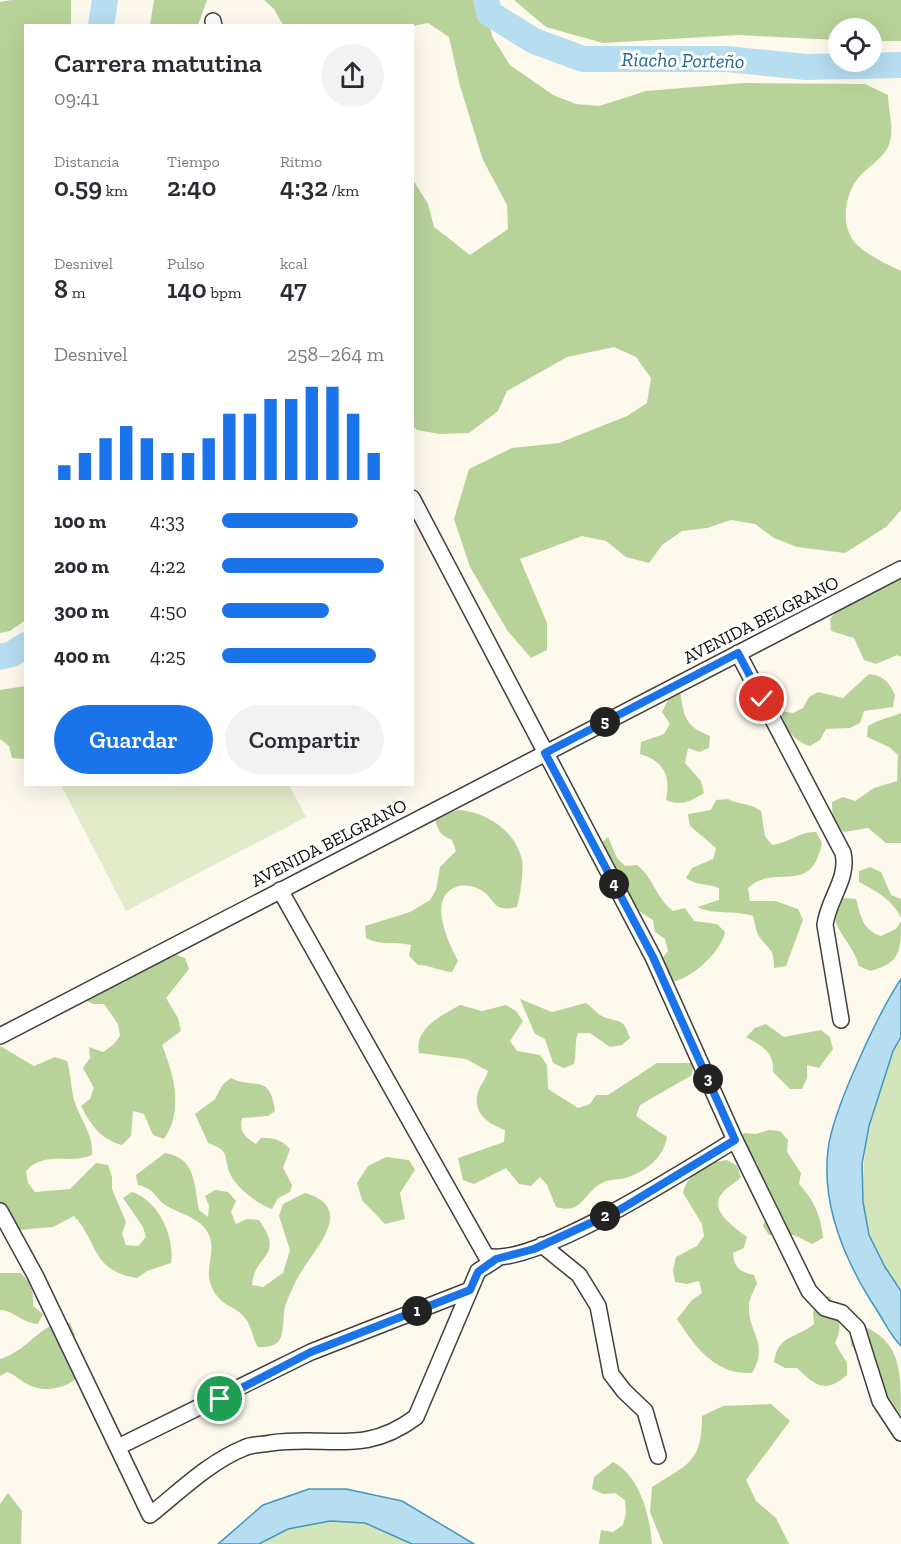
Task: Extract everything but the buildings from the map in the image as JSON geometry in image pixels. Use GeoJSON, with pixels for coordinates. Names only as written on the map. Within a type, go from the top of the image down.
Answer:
{"type":"FeatureCollection","features":[{"type":"Feature","properties":{"kind":"street"},"geometry":{"type":"LineString","coordinates":[[414,502],[653,957],[735,1140],[809,1291],[825,1308],[842,1313],[857,1328],[880,1401],[901,1433]]}},
{"type":"Feature","properties":{"kind":"street","name":"AVENIDA BELGRANO"},"geometry":{"type":"LineString","coordinates":[[0,1035],[901,569]]}},
{"type":"Feature","properties":{"kind":"street"},"geometry":{"type":"LineString","coordinates":[[738,653],[843,853],[846,866],[844,877],[830,903],[825,925],[841,1020]]}},
{"type":"Feature","properties":{"kind":"street"},"geometry":{"type":"LineString","coordinates":[[280,890],[486,1256],[496,1259]]}},
{"type":"Feature","properties":{"kind":"street"},"geometry":{"type":"LineString","coordinates":[[0,1210],[35,1275],[150,1515],[222,1459],[245,1447],[285,1442],[368,1442],[398,1431],[416,1417],[478,1272],[496,1259],[542,1245],[621,1209],[735,1140]]}},
{"type":"Feature","properties":{"kind":"street"},"geometry":{"type":"LineString","coordinates":[[542,1245],[579,1275],[598,1306],[611,1374],[624,1391],[645,1411],[658,1456]]}},
{"type":"Feature","properties":{"kind":"street"},"geometry":{"type":"LineString","coordinates":[[118,1448],[311,1352],[470,1290]]}},
{"type":"Feature","properties":{"kind":"green space"},"geometry":{"type":"Polygon","coordinates":[[[71,0],[71,24],[24,24],[24,621],[10,631],[0,633],[0,2],[71,0]]]}},
{"type":"Feature","properties":{"kind":"green space"},"geometry":{"type":"Polygon","coordinates":[[[154,0],[207,0],[198,24],[150,24],[154,0]]]}},
{"type":"Feature","properties":{"kind":"green space"},"geometry":{"type":"Polygon","coordinates":[[[264,0],[481,0],[493,38],[510,65],[553,95],[576,104],[599,106],[646,91],[743,83],[865,84],[888,95],[891,136],[888,146],[882,156],[864,172],[851,189],[846,205],[846,222],[851,237],[860,248],[901,271],[901,510],[886,527],[845,553],[797,547],[774,538],[755,524],[731,520],[707,528],[682,531],[662,545],[649,563],[626,557],[606,541],[582,536],[520,559],[547,623],[547,650],[531,658],[507,630],[470,567],[454,519],[469,469],[512,448],[559,443],[627,416],[647,403],[651,378],[636,357],[614,347],[567,357],[507,391],[498,411],[469,433],[440,434],[417,430],[414,427],[414,182],[428,204],[434,227],[470,255],[508,229],[507,205],[483,160],[460,86],[449,37],[428,23],[414,26],[282,24],[274,9],[264,0]]]}},
{"type":"Feature","properties":{"kind":"green space"},"geometry":{"type":"Polygon","coordinates":[[[514,0],[901,0],[901,41],[882,41],[882,18],[828,18],[828,40],[738,35],[603,43],[546,27],[514,0]]]}},
{"type":"Feature","properties":{"kind":"green space"},"geometry":{"type":"Polygon","coordinates":[[[901,578],[901,657],[897,655],[876,664],[864,660],[854,638],[831,631],[830,619],[838,610],[901,578]]]}},
{"type":"Feature","properties":{"kind":"green space"},"geometry":{"type":"Polygon","coordinates":[[[869,674],[879,676],[888,683],[895,695],[893,707],[864,711],[860,723],[850,728],[826,729],[820,740],[810,746],[794,737],[781,711],[793,713],[803,708],[809,697],[818,692],[843,698],[869,674]]]}},
{"type":"Feature","properties":{"kind":"green space"},"geometry":{"type":"Polygon","coordinates":[[[24,686],[24,759],[12,758],[9,746],[0,739],[0,690],[24,686]]]}},
{"type":"Feature","properties":{"kind":"green space"},"geometry":{"type":"Polygon","coordinates":[[[680,691],[684,714],[690,724],[710,736],[709,748],[699,752],[688,748],[685,763],[701,781],[704,793],[681,803],[666,800],[667,784],[664,771],[655,761],[640,754],[641,742],[664,734],[670,724],[662,712],[672,692],[680,691]]]}},
{"type":"Feature","properties":{"kind":"green space"},"geometry":{"type":"Polygon","coordinates":[[[901,713],[901,843],[886,843],[868,828],[844,832],[834,819],[832,802],[843,797],[855,801],[874,788],[897,781],[898,755],[889,747],[867,737],[868,726],[901,713]]]}},
{"type":"Feature","properties":{"kind":"green space"},"geometry":{"type":"Polygon","coordinates":[[[62,786],[290,786],[306,817],[126,911],[62,786]]]}},
{"type":"Feature","properties":{"kind":"green space"},"geometry":{"type":"Polygon","coordinates":[[[728,799],[761,811],[765,836],[772,845],[816,832],[822,843],[817,860],[810,870],[801,875],[758,881],[748,888],[750,901],[775,901],[798,909],[803,920],[786,966],[774,968],[773,954],[758,934],[753,916],[710,911],[697,907],[719,900],[719,888],[686,878],[692,868],[713,859],[716,848],[690,826],[688,814],[711,810],[716,800],[728,799]]]}},
{"type":"Feature","properties":{"kind":"green space"},"geometry":{"type":"Polygon","coordinates":[[[458,810],[478,814],[504,830],[517,846],[522,861],[522,874],[517,907],[502,908],[485,893],[471,886],[459,886],[447,893],[441,910],[445,932],[458,961],[452,972],[418,965],[409,956],[411,945],[377,942],[366,938],[365,926],[410,912],[430,900],[436,890],[440,867],[456,851],[452,840],[440,832],[435,818],[458,810]]]}},
{"type":"Feature","properties":{"kind":"green space"},"geometry":{"type":"Polygon","coordinates":[[[608,837],[617,858],[625,866],[637,865],[647,875],[662,900],[673,911],[685,908],[694,921],[717,924],[725,932],[711,957],[694,972],[668,983],[660,961],[668,951],[665,939],[655,932],[653,920],[631,902],[626,884],[615,878],[599,845],[608,837]]]}},
{"type":"Feature","properties":{"kind":"green space"},"geometry":{"type":"Polygon","coordinates":[[[870,867],[881,872],[891,895],[901,899],[901,918],[889,901],[859,882],[859,871],[870,867]]]}},
{"type":"Feature","properties":{"kind":"green space"},"geometry":{"type":"Polygon","coordinates":[[[844,898],[856,899],[866,926],[881,936],[896,929],[901,921],[901,940],[897,954],[888,964],[870,971],[859,966],[838,927],[833,911],[834,902],[844,898]]]}},
{"type":"Feature","properties":{"kind":"green space"},"geometry":{"type":"Polygon","coordinates":[[[174,954],[185,958],[189,969],[166,998],[178,1018],[181,1031],[162,1045],[173,1080],[174,1116],[164,1139],[153,1135],[144,1114],[133,1111],[131,1136],[122,1145],[102,1135],[81,1106],[90,1099],[94,1088],[83,1068],[90,1058],[89,1047],[103,1052],[120,1036],[118,1024],[104,1004],[93,1004],[83,999],[91,992],[125,982],[140,964],[174,954]]]}},
{"type":"Feature","properties":{"kind":"green space"},"geometry":{"type":"Polygon","coordinates":[[[520,999],[552,1012],[586,1003],[603,1017],[622,1023],[630,1038],[622,1045],[610,1047],[590,1033],[578,1033],[574,1064],[564,1068],[553,1063],[545,1039],[535,1034],[520,999]]]}},
{"type":"Feature","properties":{"kind":"green space"},"geometry":{"type":"Polygon","coordinates":[[[460,1005],[482,1011],[506,1005],[516,1011],[523,1021],[510,1041],[517,1051],[540,1055],[547,1065],[548,1089],[578,1108],[590,1104],[596,1095],[608,1095],[657,1063],[693,1063],[692,1075],[640,1105],[636,1116],[667,1137],[658,1157],[646,1168],[632,1176],[602,1183],[577,1206],[565,1209],[556,1207],[547,1185],[540,1177],[531,1186],[519,1184],[506,1168],[474,1184],[463,1180],[458,1158],[504,1142],[505,1130],[487,1121],[477,1106],[478,1092],[488,1071],[466,1059],[419,1053],[421,1036],[430,1024],[460,1005]]]}},
{"type":"Feature","properties":{"kind":"green space"},"geometry":{"type":"Polygon","coordinates":[[[766,1024],[784,1037],[821,1030],[830,1037],[833,1049],[819,1068],[807,1065],[807,1078],[802,1089],[790,1089],[773,1072],[772,1059],[766,1050],[746,1037],[755,1028],[766,1024]]]}},
{"type":"Feature","properties":{"kind":"green space"},"geometry":{"type":"Polygon","coordinates":[[[901,1037],[901,1291],[883,1264],[869,1234],[864,1212],[863,1188],[864,1161],[874,1106],[891,1057],[901,1037]]]}},
{"type":"Feature","properties":{"kind":"green space"},"geometry":{"type":"Polygon","coordinates":[[[0,1046],[34,1066],[55,1057],[67,1061],[74,1100],[91,1141],[92,1155],[75,1159],[49,1159],[33,1165],[26,1171],[28,1183],[35,1192],[70,1189],[96,1163],[108,1165],[112,1177],[112,1189],[126,1222],[122,1234],[126,1245],[138,1246],[146,1237],[143,1227],[123,1198],[132,1192],[150,1203],[163,1221],[168,1231],[172,1253],[171,1263],[147,1271],[137,1278],[111,1269],[97,1254],[74,1216],[53,1227],[18,1230],[0,1205],[0,1046]]]}},
{"type":"Feature","properties":{"kind":"green space"},"geometry":{"type":"Polygon","coordinates":[[[231,1078],[260,1084],[269,1091],[273,1099],[275,1111],[268,1116],[242,1118],[241,1127],[246,1136],[256,1144],[261,1138],[277,1140],[290,1149],[283,1168],[292,1185],[290,1192],[278,1198],[272,1209],[253,1199],[235,1182],[223,1151],[208,1143],[195,1114],[215,1099],[223,1084],[231,1078]]]}},
{"type":"Feature","properties":{"kind":"green space"},"geometry":{"type":"Polygon","coordinates":[[[769,1130],[780,1131],[788,1140],[787,1152],[801,1173],[799,1184],[813,1202],[818,1215],[823,1238],[812,1244],[794,1235],[769,1235],[763,1226],[770,1207],[752,1174],[758,1164],[740,1149],[735,1140],[744,1133],[756,1134],[769,1130]]]}},
{"type":"Feature","properties":{"kind":"green space"},"geometry":{"type":"Polygon","coordinates":[[[165,1153],[183,1160],[188,1166],[194,1182],[199,1210],[208,1217],[209,1206],[205,1196],[215,1190],[228,1192],[236,1201],[231,1212],[236,1224],[247,1219],[259,1220],[267,1232],[270,1242],[269,1249],[254,1275],[252,1285],[263,1287],[283,1273],[290,1250],[279,1216],[283,1204],[305,1193],[320,1199],[328,1207],[330,1217],[324,1238],[290,1293],[282,1333],[276,1344],[258,1347],[245,1318],[224,1303],[212,1288],[209,1275],[211,1244],[203,1226],[167,1206],[148,1189],[138,1185],[136,1175],[165,1153]]]}},
{"type":"Feature","properties":{"kind":"green space"},"geometry":{"type":"Polygon","coordinates":[[[386,1157],[409,1160],[415,1170],[400,1193],[405,1219],[385,1224],[362,1200],[357,1183],[368,1166],[386,1157]]]}},
{"type":"Feature","properties":{"kind":"green space"},"geometry":{"type":"Polygon","coordinates":[[[727,1160],[737,1166],[741,1177],[723,1192],[718,1205],[724,1218],[747,1237],[744,1248],[733,1253],[734,1258],[738,1268],[754,1275],[757,1283],[749,1305],[759,1354],[752,1373],[727,1369],[707,1357],[691,1340],[677,1319],[692,1300],[702,1293],[699,1281],[687,1284],[675,1282],[673,1270],[676,1257],[697,1246],[704,1236],[702,1224],[683,1193],[689,1179],[699,1169],[727,1160]]]}},
{"type":"Feature","properties":{"kind":"green space"},"geometry":{"type":"Polygon","coordinates":[[[0,1273],[21,1273],[27,1281],[33,1296],[33,1306],[43,1314],[38,1324],[0,1310],[0,1273]]]}},
{"type":"Feature","properties":{"kind":"green space"},"geometry":{"type":"Polygon","coordinates":[[[829,1296],[839,1319],[838,1337],[835,1343],[847,1363],[847,1375],[827,1386],[815,1383],[797,1368],[785,1368],[774,1362],[779,1346],[814,1324],[813,1312],[818,1300],[829,1296]]]}},
{"type":"Feature","properties":{"kind":"green space"},"geometry":{"type":"Polygon","coordinates":[[[849,1321],[866,1327],[888,1344],[898,1367],[901,1415],[851,1345],[849,1321]]]}},
{"type":"Feature","properties":{"kind":"green space"},"geometry":{"type":"Polygon","coordinates":[[[58,1322],[70,1323],[75,1335],[65,1343],[81,1375],[63,1386],[48,1389],[34,1387],[7,1372],[0,1376],[0,1359],[16,1352],[58,1322]]]}},
{"type":"Feature","properties":{"kind":"green space"},"geometry":{"type":"Polygon","coordinates":[[[771,1404],[790,1421],[746,1480],[756,1501],[776,1518],[789,1544],[663,1544],[650,1512],[652,1487],[684,1467],[696,1453],[702,1416],[723,1406],[771,1404]]]}},
{"type":"Feature","properties":{"kind":"green space"},"geometry":{"type":"Polygon","coordinates":[[[613,1462],[622,1468],[637,1487],[646,1509],[652,1544],[599,1544],[601,1530],[613,1532],[623,1525],[626,1513],[625,1500],[615,1493],[603,1494],[592,1489],[594,1477],[613,1462]]]}},
{"type":"Feature","properties":{"kind":"green space"},"geometry":{"type":"Polygon","coordinates":[[[8,1493],[22,1511],[21,1544],[0,1544],[0,1504],[8,1493]]]}},
{"type":"Feature","properties":{"kind":"green space"},"geometry":{"type":"Polygon","coordinates":[[[330,1521],[365,1523],[412,1544],[259,1544],[288,1529],[330,1521]]]}},
{"type":"Feature","properties":{"kind":"water"},"geometry":{"type":"Polygon","coordinates":[[[901,979],[901,1037],[893,1051],[869,1126],[862,1164],[863,1202],[869,1235],[885,1267],[901,1291],[901,1346],[891,1334],[867,1294],[847,1255],[833,1214],[828,1193],[827,1172],[831,1133],[847,1087],[869,1037],[901,979]]]}},
{"type":"Feature","properties":{"kind":"water"},"geometry":{"type":"Polygon","coordinates":[[[309,1489],[346,1489],[402,1501],[474,1544],[412,1544],[365,1523],[330,1521],[288,1529],[259,1544],[218,1544],[263,1505],[309,1489]]]}},
{"type":"Feature","properties":{"kind":"waterway","name":"Riacho Porteño"},"geometry":{"type":"LineString","coordinates":[[101,24],[105,0]]}},
{"type":"Feature","properties":{"kind":"waterway","name":"Riacho Porteño"},"geometry":{"type":"LineString","coordinates":[[486,0],[489,13],[534,41],[583,59],[726,59],[806,67],[901,65]]}},
{"type":"Feature","properties":{"kind":"waterway","name":"Riacho Porteño"},"geometry":{"type":"LineString","coordinates":[[0,657],[12,654],[24,646]]}},
{"type":"Feature","properties":{"kind":"route"},"geometry":{"type":"LineString","coordinates":[[220,1399],[311,1352],[470,1290],[478,1272],[496,1259],[534,1249],[621,1209],[735,1140],[653,957],[545,753],[738,653],[762,699]]}}]}
